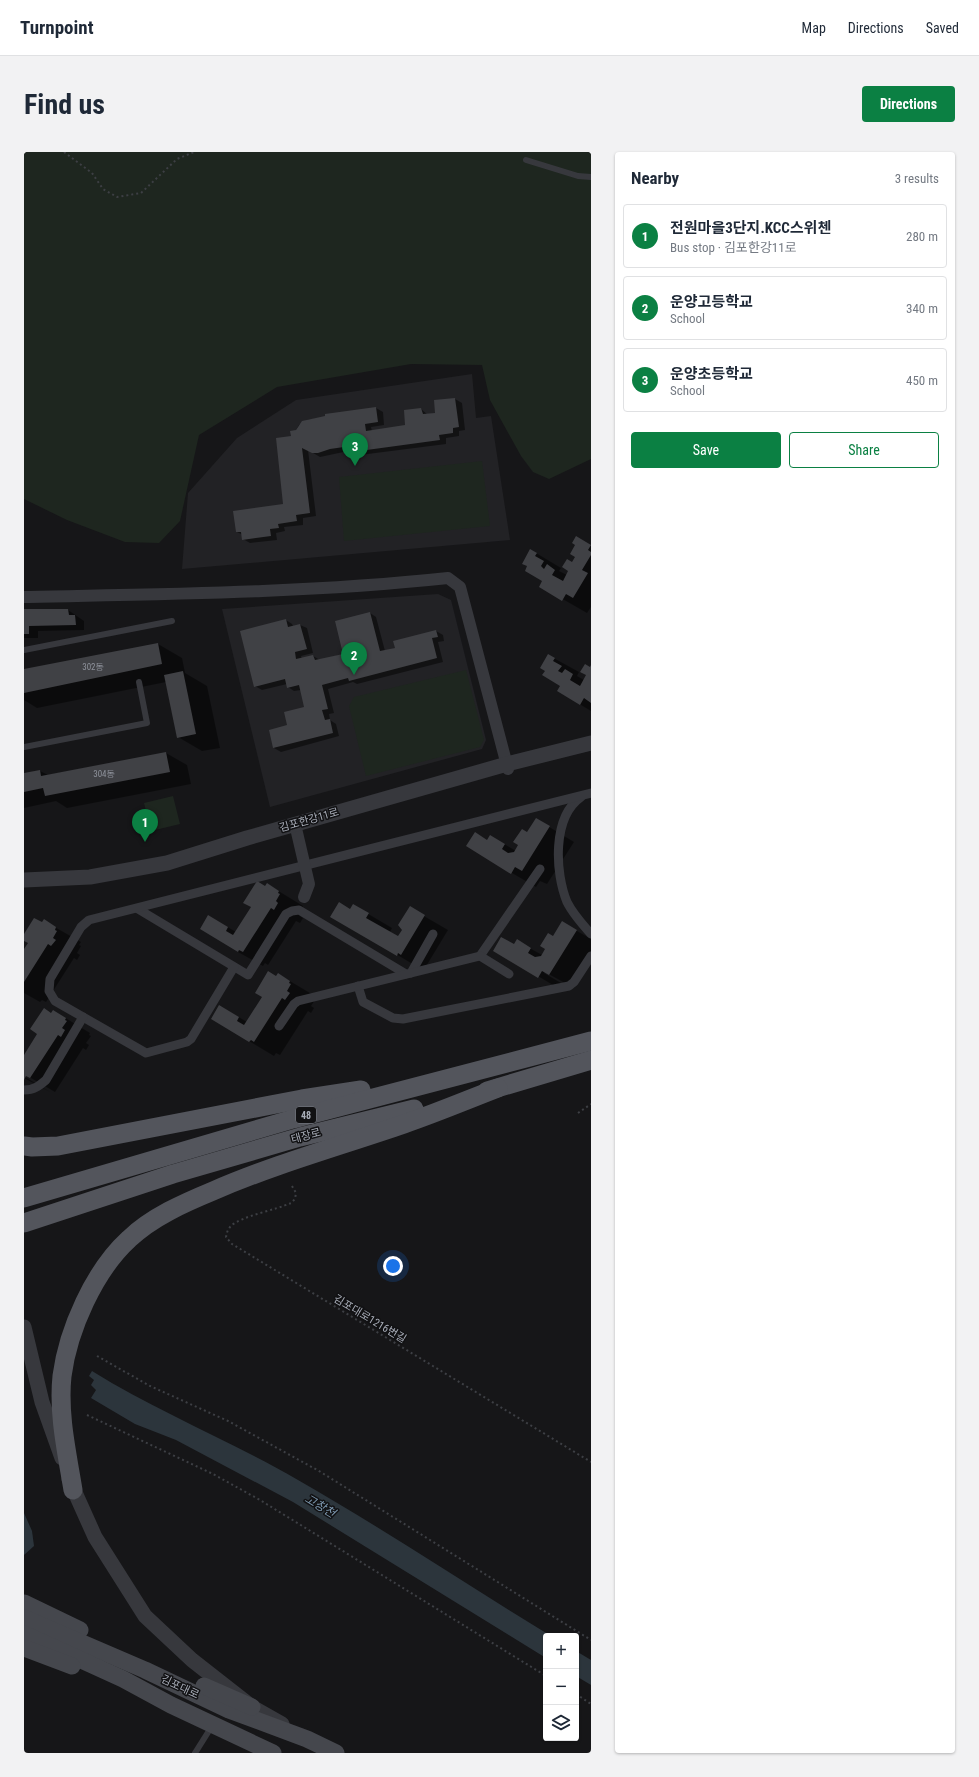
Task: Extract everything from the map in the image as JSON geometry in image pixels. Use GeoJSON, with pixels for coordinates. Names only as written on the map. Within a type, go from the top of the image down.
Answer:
{"type":"FeatureCollection","features":[{"type":"Feature","properties":{"kind":"main road","name":"태장로"},"geometry":{"type":"LineString","coordinates":[[24,1198],[293,1119],[591,1041]]}},
{"type":"Feature","properties":{"kind":"main road","name":"태장로"},"geometry":{"type":"LineString","coordinates":[[27,1222],[173,1174],[300,1137],[498,1088],[591,1060]]}},
{"type":"Feature","properties":{"kind":"main road"},"geometry":{"type":"LineString","coordinates":[[24,1146],[58,1146],[302,1099],[461,1075]]}},
{"type":"Feature","properties":{"kind":"main road"},"geometry":{"type":"LineString","coordinates":[[73,1490],[62,1416],[62,1377],[69,1343],[83,1307],[102,1272],[115,1254],[130,1238],[154,1220],[194,1199],[248,1176],[406,1124],[498,1088]]}},
{"type":"Feature","properties":{"kind":"main road","name":"김포대로"},"geometry":{"type":"LineString","coordinates":[[24,1603],[115,1647],[252,1707]]}},
{"type":"Feature","properties":{"kind":"main road","name":"김포대로"},"geometry":{"type":"LineString","coordinates":[[24,1618],[138,1667],[229,1710],[306,1739],[336,1753]]}},
{"type":"Feature","properties":{"kind":"main road","name":"김포대로"},"geometry":{"type":"LineString","coordinates":[[24,1634],[123,1679],[171,1705]]}},
{"type":"Feature","properties":{"kind":"main road","name":"김포대로"},"geometry":{"type":"LineString","coordinates":[[26,1649],[171,1705],[273,1753]]}},
{"type":"Feature","properties":{"kind":"street"},"geometry":{"type":"LineString","coordinates":[[24,597],[180,594],[319,588],[380,585],[448,578],[460,587],[507,767]]}},
{"type":"Feature","properties":{"kind":"street","name":"김포한강11로"},"geometry":{"type":"LineString","coordinates":[[24,880],[90,877],[167,863],[591,743]]}},
{"type":"Feature","properties":{"kind":"street","name":"김포한강11로"},"geometry":{"type":"LineString","coordinates":[[507,767],[591,748]]}},
{"type":"Feature","properties":{"kind":"street"},"geometry":{"type":"LineString","coordinates":[[234,967],[191,1039],[187,1042],[146,1053],[55,1001],[49,991],[50,979],[85,923],[89,920],[138,909],[589,794]]}},
{"type":"Feature","properties":{"kind":"street"},"geometry":{"type":"LineString","coordinates":[[589,794],[573,802],[567,811],[560,833],[558,855],[561,880],[567,901],[578,919],[591,934]]}},
{"type":"Feature","properties":{"kind":"street"},"geometry":{"type":"LineString","coordinates":[[296,826],[309,884],[304,898]]}},
{"type":"Feature","properties":{"kind":"street","name":"김포한강11로"},"geometry":{"type":"LineString","coordinates":[[24,884],[41,885],[89,881],[168,867],[296,826]]}},
{"type":"Feature","properties":{"kind":"street"},"geometry":{"type":"LineString","coordinates":[[279,1026],[294,1004],[298,1001],[480,956],[540,869]]}},
{"type":"Feature","properties":{"kind":"street"},"geometry":{"type":"LineString","coordinates":[[138,909],[248,975],[286,914],[292,910],[299,910],[408,973]]}},
{"type":"Feature","properties":{"kind":"street"},"geometry":{"type":"LineString","coordinates":[[408,973],[433,934]]}},
{"type":"Feature","properties":{"kind":"street"},"geometry":{"type":"LineString","coordinates":[[480,956],[509,974]]}},
{"type":"Feature","properties":{"kind":"street"},"geometry":{"type":"LineString","coordinates":[[358,986],[363,1002],[394,1018],[403,1019],[569,986],[574,982],[591,956]]}},
{"type":"Feature","properties":{"kind":"street"},"geometry":{"type":"LineString","coordinates":[[24,1090],[30,1090],[39,1086],[46,1080],[83,1017]]}},
{"type":"Feature","properties":{"kind":"street"},"geometry":{"type":"LineString","coordinates":[[24,1327],[42,1402],[73,1490],[95,1537],[145,1616],[192,1660],[252,1707],[306,1739]]}},
{"type":"Feature","properties":{"kind":"lane"},"geometry":{"type":"LineString","coordinates":[[526,160],[574,174],[591,177]]}},
{"type":"Feature","properties":{"kind":"lane"},"geometry":{"type":"LineString","coordinates":[[24,650],[172,621]]}},
{"type":"Feature","properties":{"kind":"lane"},"geometry":{"type":"LineString","coordinates":[[24,747],[147,723],[138,682]]}},
{"type":"Feature","properties":{"kind":"lane"},"geometry":{"type":"LineString","coordinates":[[195,1753],[213,1724]]}},
{"type":"Feature","properties":{"kind":"path"},"geometry":{"type":"LineString","coordinates":[[64,152],[92,173],[103,189],[117,197],[141,193],[177,159],[194,152]]}},
{"type":"Feature","properties":{"kind":"path"},"geometry":{"type":"LineString","coordinates":[[578,1113],[591,1104]]}},
{"type":"Feature","properties":{"kind":"path","name":"김포대로1216번길"},"geometry":{"type":"LineString","coordinates":[[292,1186],[296,1193],[295,1199],[292,1202],[239,1221],[231,1226],[227,1231],[226,1237],[232,1244],[591,1462]]}},
{"type":"Feature","properties":{"kind":"path"},"geometry":{"type":"LineString","coordinates":[[97,1356],[150,1386],[255,1435],[319,1471],[591,1640]]}},
{"type":"Feature","properties":{"kind":"path"},"geometry":{"type":"LineString","coordinates":[[87,1415],[213,1474],[260,1500],[543,1674]]}},
{"type":"Feature","properties":{"kind":"path"},"geometry":{"type":"LineString","coordinates":[[579,1696],[591,1704]]}},
{"type":"Feature","properties":{"kind":"shaded area"},"geometry":{"type":"Polygon","coordinates":[[[24,152],[591,152],[591,459],[549,479],[533,472],[521,456],[490,400],[482,365],[411,364],[277,387],[199,435],[180,521],[159,543],[125,542],[67,520],[24,499],[24,152]]]}},
{"type":"Feature","properties":{"kind":"shaded area"},"geometry":{"type":"Polygon","coordinates":[[[472,374],[476,418],[491,416],[510,540],[182,569],[188,493],[237,438],[296,400],[472,374]]]}},
{"type":"Feature","properties":{"kind":"shaded area"},"geometry":{"type":"Polygon","coordinates":[[[482,461],[490,526],[344,541],[339,477],[482,461]]]}},
{"type":"Feature","properties":{"kind":"shaded area"},"geometry":{"type":"Polygon","coordinates":[[[438,594],[451,600],[486,740],[482,749],[270,807],[222,609],[438,594]]]}},
{"type":"Feature","properties":{"kind":"shaded area"},"geometry":{"type":"Polygon","coordinates":[[[466,670],[484,740],[480,747],[366,776],[349,706],[354,697],[466,670]]]}},
{"type":"Feature","properties":{"kind":"shaded area"},"geometry":{"type":"Polygon","coordinates":[[[173,796],[180,824],[151,831],[144,803],[173,796]]]}},
{"type":"Feature","properties":{"kind":"water","name":"고창천"},"geometry":{"type":"Polygon","coordinates":[[[92,1371],[143,1400],[273,1466],[362,1518],[546,1633],[543,1633],[543,1656],[293,1502],[176,1440],[135,1424],[91,1398],[96,1390],[91,1385],[94,1380],[89,1376],[92,1371]]]}},
{"type":"Feature","properties":{"kind":"water"},"geometry":{"type":"Polygon","coordinates":[[[24,1513],[32,1531],[34,1546],[24,1555],[24,1513]]]}},
{"type":"Feature","properties":{"kind":"water"},"geometry":{"type":"Polygon","coordinates":[[[579,1653],[591,1660],[591,1685],[579,1678],[579,1653]]]}},
{"type":"Feature","properties":{"kind":"building"},"geometry":{"type":"Polygon","coordinates":[[[455,398],[459,427],[453,428],[453,433],[439,435],[440,440],[352,452],[351,446],[330,449],[318,453],[312,453],[302,448],[310,513],[296,515],[297,521],[278,524],[279,528],[270,529],[271,536],[242,540],[241,532],[236,532],[233,511],[283,504],[276,438],[291,436],[290,431],[296,430],[302,421],[325,416],[325,414],[376,407],[378,422],[365,424],[366,431],[405,425],[404,410],[421,408],[423,414],[435,413],[434,400],[455,398]]]}},
{"type":"Feature","properties":{"kind":"building"},"geometry":{"type":"Polygon","coordinates":[[[576,536],[591,545],[588,550],[591,552],[591,555],[582,570],[588,573],[573,598],[566,594],[562,601],[539,587],[542,581],[525,571],[527,566],[522,564],[530,549],[537,553],[535,556],[544,561],[541,566],[544,569],[547,564],[555,570],[552,575],[563,581],[568,571],[562,567],[567,559],[572,562],[575,557],[570,554],[575,545],[572,543],[576,536]]]}},
{"type":"Feature","properties":{"kind":"building"},"geometry":{"type":"Polygon","coordinates":[[[24,609],[68,609],[69,615],[75,615],[76,625],[29,626],[29,634],[24,634],[24,609]]]}},
{"type":"Feature","properties":{"kind":"building"},"geometry":{"type":"Polygon","coordinates":[[[370,612],[380,651],[395,648],[393,641],[436,630],[438,637],[432,638],[437,658],[349,681],[348,678],[322,685],[328,709],[322,710],[325,720],[330,719],[333,733],[273,748],[269,730],[287,725],[284,712],[304,707],[299,685],[287,688],[285,679],[254,687],[240,631],[286,619],[288,627],[300,624],[307,649],[295,652],[296,659],[313,655],[315,660],[343,654],[335,621],[370,612]]]}},
{"type":"Feature","properties":{"kind":"building"},"geometry":{"type":"Polygon","coordinates":[[[158,643],[162,664],[24,693],[24,669],[158,643]]]}},
{"type":"Feature","properties":{"kind":"building"},"geometry":{"type":"Polygon","coordinates":[[[548,654],[555,658],[553,661],[562,666],[558,671],[562,673],[565,669],[573,674],[570,680],[580,686],[586,675],[580,672],[585,664],[590,667],[591,665],[591,703],[584,698],[580,705],[557,691],[560,686],[542,675],[545,671],[540,668],[548,654]]]}},
{"type":"Feature","properties":{"kind":"building"},"geometry":{"type":"Polygon","coordinates":[[[183,671],[196,734],[177,738],[164,675],[183,671]]]}},
{"type":"Feature","properties":{"kind":"building"},"geometry":{"type":"Polygon","coordinates":[[[166,752],[170,772],[45,796],[43,788],[24,792],[24,773],[40,770],[41,776],[166,752]]]}},
{"type":"Feature","properties":{"kind":"building"},"geometry":{"type":"Polygon","coordinates":[[[536,818],[550,826],[522,871],[515,867],[511,874],[466,846],[475,832],[487,840],[490,835],[505,844],[502,849],[508,853],[514,852],[518,845],[513,842],[522,829],[527,832],[536,818]]]}},
{"type":"Feature","properties":{"kind":"building"},"geometry":{"type":"Polygon","coordinates":[[[257,881],[265,886],[267,883],[279,891],[278,893],[280,894],[276,901],[278,903],[274,910],[271,908],[243,952],[239,950],[238,952],[200,929],[208,915],[228,927],[226,931],[233,935],[251,907],[243,903],[257,881]]]}},
{"type":"Feature","properties":{"kind":"building"},"geometry":{"type":"Polygon","coordinates":[[[339,902],[350,909],[353,904],[369,913],[366,918],[398,936],[402,930],[398,925],[410,906],[425,915],[401,955],[398,953],[397,956],[330,917],[339,902]]]}},
{"type":"Feature","properties":{"kind":"building"},"geometry":{"type":"Polygon","coordinates":[[[34,918],[42,922],[44,919],[56,927],[55,930],[57,931],[53,938],[56,940],[51,946],[48,944],[24,982],[24,949],[28,943],[24,941],[24,934],[34,918]]]}},
{"type":"Feature","properties":{"kind":"building"},"geometry":{"type":"Polygon","coordinates":[[[562,921],[577,930],[549,975],[542,971],[538,978],[493,951],[501,937],[514,944],[517,939],[531,948],[528,953],[535,957],[541,956],[545,949],[540,946],[548,933],[553,936],[562,921]]]}},
{"type":"Feature","properties":{"kind":"building"},"geometry":{"type":"Polygon","coordinates":[[[268,971],[276,976],[278,973],[290,981],[289,983],[291,984],[287,991],[290,993],[285,1000],[282,998],[254,1042],[251,1040],[249,1042],[211,1019],[219,1005],[239,1017],[237,1021],[244,1025],[262,997],[255,993],[268,971]]]}},
{"type":"Feature","properties":{"kind":"building"},"geometry":{"type":"Polygon","coordinates":[[[44,1008],[51,1013],[53,1010],[66,1018],[65,1020],[67,1021],[62,1028],[65,1030],[61,1037],[58,1035],[30,1078],[26,1076],[24,1080],[24,1055],[37,1034],[30,1029],[44,1008]]]}},
{"type":"Feature","properties":{"kind":"place","name":"운양초등학교"},"geometry":{"type":"Point","coordinates":[355,466]}},
{"type":"Feature","properties":{"kind":"place","name":"운양고등학교"},"geometry":{"type":"Point","coordinates":[354,675]}},
{"type":"Feature","properties":{"kind":"place","name":"전원마을3단지.KCC스위첸"},"geometry":{"type":"Point","coordinates":[145,842]}}]}
